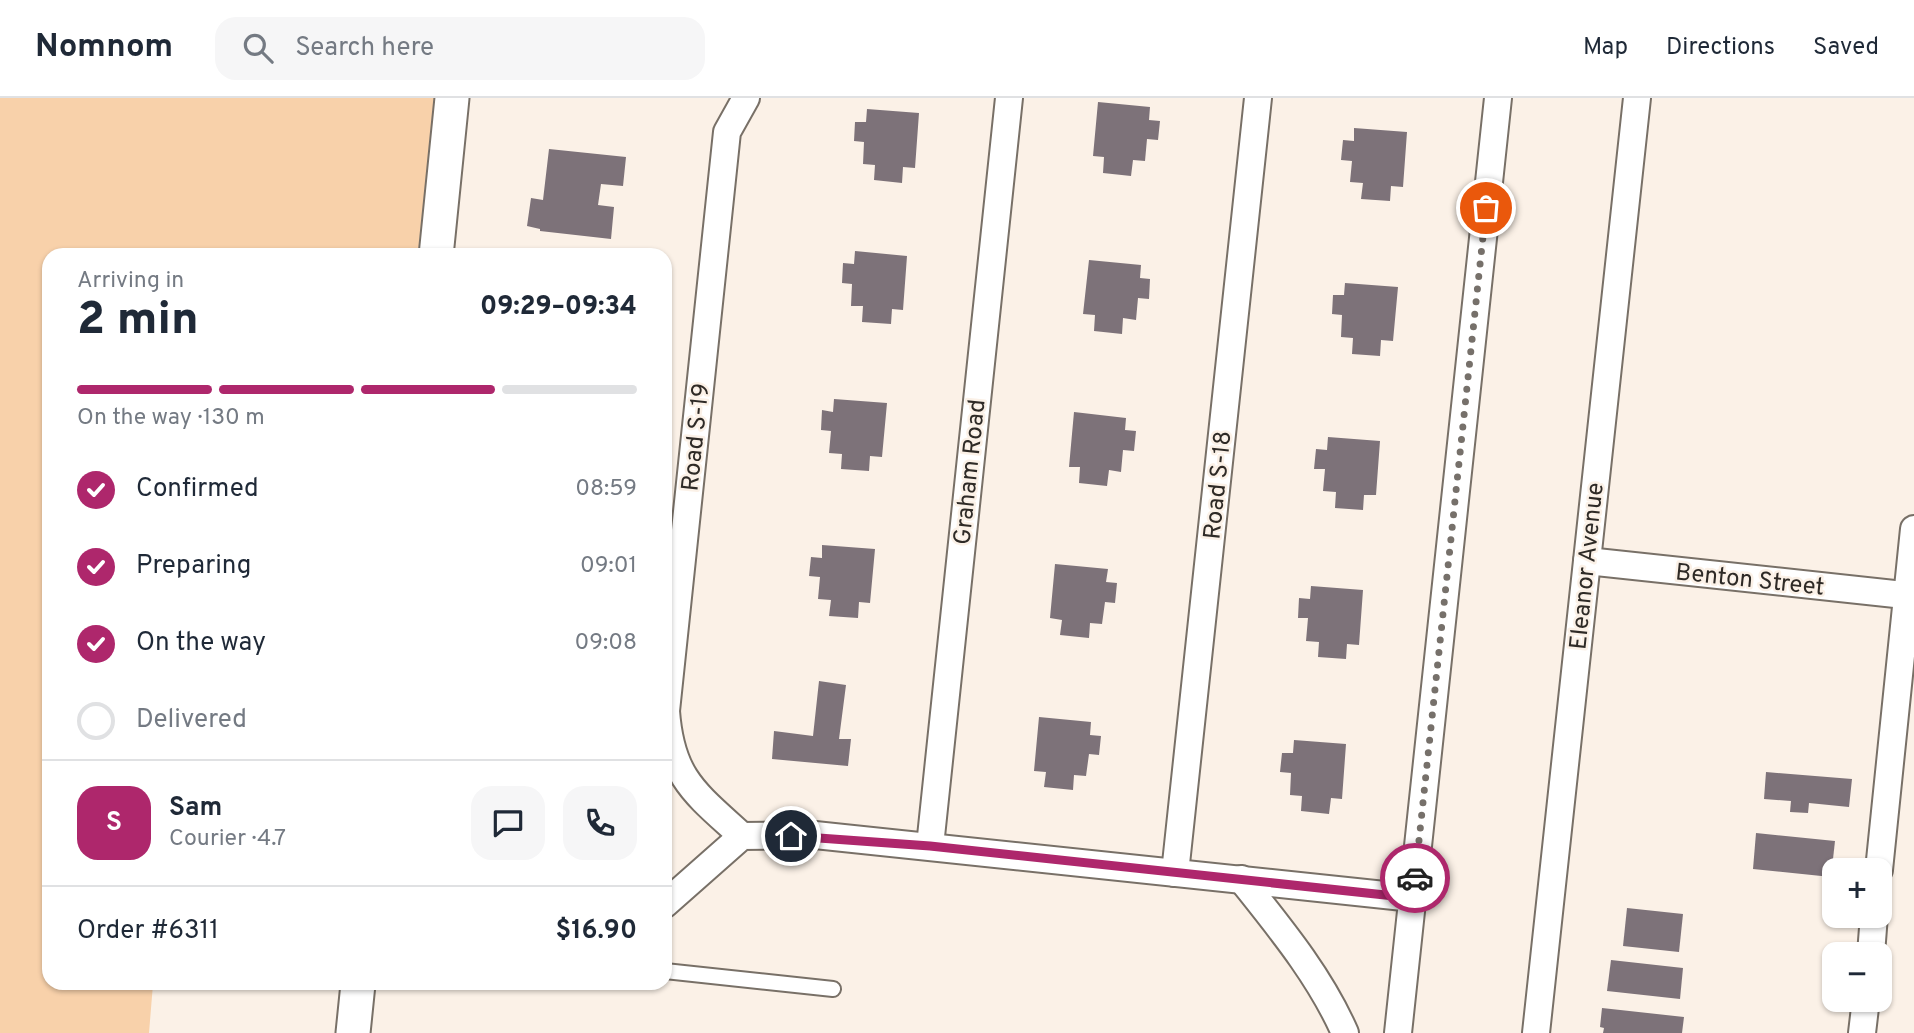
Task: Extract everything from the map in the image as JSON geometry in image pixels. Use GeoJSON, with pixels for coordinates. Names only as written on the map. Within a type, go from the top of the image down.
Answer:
{"type":"FeatureCollection","features":[{"type":"Feature","properties":{"kind":"street","name":"Road S-19"},"geometry":{"type":"LineString","coordinates":[[672,654],[727,132],[746,98]]}},
{"type":"Feature","properties":{"kind":"street","name":"Graham Road"},"geometry":{"type":"LineString","coordinates":[[930,846],[1009,98]]}},
{"type":"Feature","properties":{"kind":"street","name":"Road S-18"},"geometry":{"type":"LineString","coordinates":[[1175,873],[1258,98]]}},
{"type":"Feature","properties":{"kind":"street"},"geometry":{"type":"LineString","coordinates":[[1398,1033],[1498,98]]}},
{"type":"Feature","properties":{"kind":"street","name":"Eleanor Avenue"},"geometry":{"type":"LineString","coordinates":[[1536,1033],[1637,98]]}},
{"type":"Feature","properties":{"kind":"street"},"geometry":{"type":"LineString","coordinates":[[437,248],[453,106]]}},
{"type":"Feature","properties":{"kind":"street"},"geometry":{"type":"LineString","coordinates":[[1880,858],[1911,596],[1914,529]]}},
{"type":"Feature","properties":{"kind":"street","name":"Benton Street"},"geometry":{"type":"LineString","coordinates":[[1587,561],[1911,596]]}},
{"type":"Feature","properties":{"kind":"street","name":"Road S-19"},"geometry":{"type":"LineString","coordinates":[[672,754],[699,797],[742,836]]}},
{"type":"Feature","properties":{"kind":"street"},"geometry":{"type":"LineString","coordinates":[[672,898],[742,836],[816,835],[1413,898]]}},
{"type":"Feature","properties":{"kind":"street"},"geometry":{"type":"LineString","coordinates":[[1241,879],[1298,951],[1321,986],[1345,1033]]}},
{"type":"Feature","properties":{"kind":"street"},"geometry":{"type":"LineString","coordinates":[[353,1033],[357,990]]}},
{"type":"Feature","properties":{"kind":"street"},"geometry":{"type":"LineString","coordinates":[[1862,1033],[1864,1012]]}},
{"type":"Feature","properties":{"kind":"lane"},"geometry":{"type":"LineString","coordinates":[[672,972],[833,989]]}},
{"type":"Feature","properties":{"kind":"shaded area"},"geometry":{"type":"Polygon","coordinates":[[[0,98],[434,98],[419,248],[42,248],[42,990],[153,990],[149,1033],[0,1033],[0,98]]]}},
{"type":"Feature","properties":{"kind":"building"},"geometry":{"type":"Polygon","coordinates":[[[1098,102],[1150,107],[1149,120],[1160,121],[1158,140],[1147,139],[1145,161],[1133,160],[1131,176],[1103,173],[1104,157],[1093,156],[1098,102]]]}},
{"type":"Feature","properties":{"kind":"building"},"geometry":{"type":"Polygon","coordinates":[[[867,109],[919,113],[915,168],[903,167],[902,183],[874,180],[875,165],[863,164],[864,142],[854,141],[855,122],[866,122],[867,109]]]}},
{"type":"Feature","properties":{"kind":"building"},"geometry":{"type":"Polygon","coordinates":[[[1354,128],[1407,132],[1403,187],[1391,186],[1390,201],[1361,199],[1363,183],[1350,182],[1352,161],[1341,160],[1343,140],[1354,141],[1354,128]]]}},
{"type":"Feature","properties":{"kind":"building"},"geometry":{"type":"Polygon","coordinates":[[[549,149],[626,157],[623,186],[601,184],[598,205],[614,207],[611,239],[540,231],[527,226],[531,198],[543,200],[549,149]]]}},
{"type":"Feature","properties":{"kind":"building"},"geometry":{"type":"Polygon","coordinates":[[[855,251],[907,256],[903,310],[892,309],[891,324],[862,322],[863,306],[851,306],[852,284],[842,283],[843,263],[854,264],[855,251]]]}},
{"type":"Feature","properties":{"kind":"building"},"geometry":{"type":"Polygon","coordinates":[[[1089,260],[1141,265],[1140,278],[1150,279],[1149,299],[1138,298],[1136,320],[1123,318],[1122,334],[1094,331],[1095,315],[1083,314],[1089,260]]]}},
{"type":"Feature","properties":{"kind":"building"},"geometry":{"type":"Polygon","coordinates":[[[1345,283],[1398,287],[1393,341],[1381,340],[1380,356],[1352,354],[1353,338],[1341,337],[1342,315],[1332,314],[1333,295],[1344,295],[1345,283]]]}},
{"type":"Feature","properties":{"kind":"building"},"geometry":{"type":"Polygon","coordinates":[[[834,399],[887,403],[882,457],[870,456],[869,471],[841,469],[842,454],[829,453],[831,431],[821,430],[822,410],[833,412],[834,399]]]}},
{"type":"Feature","properties":{"kind":"building"},"geometry":{"type":"Polygon","coordinates":[[[1074,412],[1126,418],[1125,430],[1136,431],[1134,451],[1123,450],[1121,472],[1109,470],[1107,486],[1079,483],[1080,467],[1069,467],[1074,412]]]}},
{"type":"Feature","properties":{"kind":"building"},"geometry":{"type":"Polygon","coordinates":[[[1328,437],[1380,441],[1376,495],[1364,495],[1363,510],[1335,508],[1336,492],[1323,491],[1325,469],[1314,469],[1316,449],[1327,450],[1328,437]]]}},
{"type":"Feature","properties":{"kind":"building"},"geometry":{"type":"Polygon","coordinates":[[[822,545],[875,549],[870,603],[859,602],[858,618],[829,616],[831,600],[818,599],[820,577],[809,576],[811,557],[822,558],[822,545]]]}},
{"type":"Feature","properties":{"kind":"building"},"geometry":{"type":"Polygon","coordinates":[[[1055,564],[1108,569],[1106,582],[1117,583],[1115,603],[1105,602],[1102,624],[1090,623],[1089,638],[1060,635],[1062,620],[1050,618],[1055,564]]]}},
{"type":"Feature","properties":{"kind":"building"},"geometry":{"type":"Polygon","coordinates":[[[1311,586],[1363,590],[1359,645],[1347,644],[1346,659],[1318,657],[1319,642],[1306,641],[1308,618],[1298,618],[1299,598],[1310,599],[1311,586]]]}},
{"type":"Feature","properties":{"kind":"building"},"geometry":{"type":"Polygon","coordinates":[[[819,681],[846,685],[839,739],[851,739],[848,766],[772,759],[774,731],[813,736],[819,681]]]}},
{"type":"Feature","properties":{"kind":"building"},"geometry":{"type":"Polygon","coordinates":[[[1039,717],[1091,722],[1090,735],[1101,736],[1099,755],[1089,754],[1086,776],[1074,775],[1073,790],[1044,787],[1046,772],[1034,771],[1039,717]]]}},
{"type":"Feature","properties":{"kind":"building"},"geometry":{"type":"Polygon","coordinates":[[[1294,740],[1346,744],[1342,799],[1331,798],[1329,814],[1301,811],[1302,796],[1290,795],[1291,773],[1280,772],[1282,753],[1293,753],[1294,740]]]}},
{"type":"Feature","properties":{"kind":"building"},"geometry":{"type":"Polygon","coordinates":[[[1766,772],[1852,779],[1849,807],[1809,803],[1808,813],[1790,812],[1791,801],[1764,799],[1766,772]]]}},
{"type":"Feature","properties":{"kind":"building"},"geometry":{"type":"Polygon","coordinates":[[[1756,833],[1835,841],[1833,858],[1822,858],[1822,876],[1753,869],[1756,833]]]}},
{"type":"Feature","properties":{"kind":"building"},"geometry":{"type":"Polygon","coordinates":[[[1627,908],[1683,914],[1679,952],[1623,946],[1627,908]]]}},
{"type":"Feature","properties":{"kind":"building"},"geometry":{"type":"Polygon","coordinates":[[[1611,960],[1683,968],[1680,999],[1607,991],[1611,960]]]}},
{"type":"Feature","properties":{"kind":"building"},"geometry":{"type":"Polygon","coordinates":[[[1602,1008],[1684,1017],[1682,1033],[1603,1033],[1604,1028],[1600,1027],[1602,1008]]]}},
{"type":"Feature","properties":{"kind":"way so far"},"geometry":{"type":"LineString","coordinates":[[1415,878],[1486,208]]}},
{"type":"Feature","properties":{"kind":"route"},"geometry":{"type":"LineString","coordinates":[[791,836],[816,835],[930,846],[1413,898],[1415,878]]}}]}
